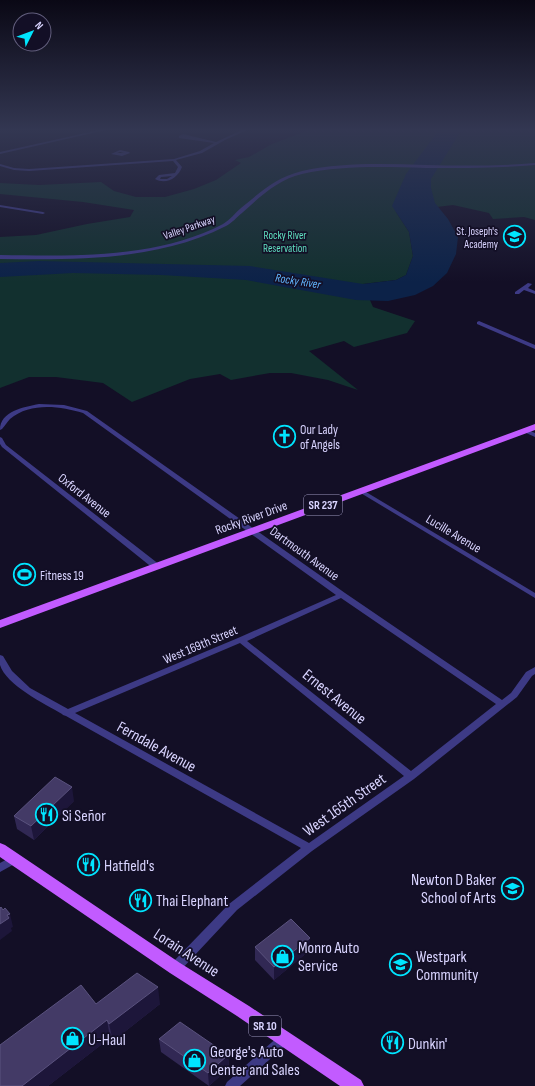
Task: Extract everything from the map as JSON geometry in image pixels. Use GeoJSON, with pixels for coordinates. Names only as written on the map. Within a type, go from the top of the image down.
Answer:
{"type":"FeatureCollection","features":[{"type":"Feature","properties":{"kind":"main road","name":"Rocky River Drive"},"geometry":{"type":"LineString","coordinates":[[0,624],[157,567],[253,530],[532,431]]}},
{"type":"Feature","properties":{"kind":"main road","name":"Lorain Avenue"},"geometry":{"type":"LineString","coordinates":[[0,849],[175,968],[319,1060],[354,1086]]}},
{"type":"Feature","properties":{"kind":"street","name":"Valley Parkway"},"geometry":{"type":"LineString","coordinates":[[0,257],[96,256],[172,244],[207,233],[226,224],[269,187],[280,181]]}},
{"type":"Feature","properties":{"kind":"street"},"geometry":{"type":"LineString","coordinates":[[0,206],[43,214]]}},
{"type":"Feature","properties":{"kind":"street"},"geometry":{"type":"LineString","coordinates":[[517,293],[530,284]]}},
{"type":"Feature","properties":{"kind":"street"},"geometry":{"type":"LineString","coordinates":[[524,288],[535,293]]}},
{"type":"Feature","properties":{"kind":"street"},"geometry":{"type":"LineString","coordinates":[[479,323],[535,347]]}},
{"type":"Feature","properties":{"kind":"street","name":"Dartmouth Avenue"},"geometry":{"type":"LineString","coordinates":[[0,428],[3,422],[13,414],[27,408],[42,405],[59,405],[85,412],[253,530],[342,595],[502,704]]}},
{"type":"Feature","properties":{"kind":"street","name":"Oxford Avenue"},"geometry":{"type":"LineString","coordinates":[[0,439],[4,446],[157,567]]}},
{"type":"Feature","properties":{"kind":"street","name":"Lucille Avenue"},"geometry":{"type":"LineString","coordinates":[[361,491],[535,596]]}},
{"type":"Feature","properties":{"kind":"street","name":"West 169th Street"},"geometry":{"type":"LineString","coordinates":[[66,713],[241,640],[342,595]]}},
{"type":"Feature","properties":{"kind":"street","name":"Ernest Avenue"},"geometry":{"type":"LineString","coordinates":[[241,640],[411,776]]}},
{"type":"Feature","properties":{"kind":"street","name":"Ferndale Avenue"},"geometry":{"type":"LineString","coordinates":[[0,658],[10,673],[27,690],[309,848]]}},
{"type":"Feature","properties":{"kind":"street","name":"West 165th Street"},"geometry":{"type":"LineString","coordinates":[[175,968],[232,907],[309,848],[411,776],[514,695],[530,674],[535,670]]}},
{"type":"Feature","properties":{"kind":"street"},"geometry":{"type":"LineString","coordinates":[[0,868],[15,859]]}},
{"type":"Feature","properties":{"kind":"street"},"geometry":{"type":"LineString","coordinates":[[231,1086],[284,1039]]}},
{"type":"Feature","properties":{"kind":"green space","name":"Rocky River Reservation"},"geometry":{"type":"Polygon","coordinates":[[[214,181],[535,181],[535,220],[524,217],[493,219],[489,213],[453,205],[396,212],[409,232],[413,256],[406,275],[396,280],[363,284],[373,307],[415,321],[407,333],[354,347],[344,341],[309,351],[358,390],[328,380],[291,373],[270,373],[231,380],[220,374],[190,379],[132,402],[103,383],[56,377],[29,377],[0,388],[0,237],[36,235],[87,224],[130,217],[134,210],[83,202],[0,194],[0,183],[39,185],[101,182],[114,191],[136,197],[165,197],[194,189],[214,181]]]}},
{"type":"Feature","properties":{"kind":"water","name":"Rocky River"},"geometry":{"type":"Polygon","coordinates":[[[403,181],[431,181],[431,188],[435,203],[448,219],[458,237],[456,254],[447,273],[433,286],[415,295],[388,301],[356,300],[246,280],[161,275],[73,273],[0,277],[0,263],[39,261],[250,266],[363,284],[396,280],[406,275],[413,256],[409,232],[392,206],[403,181]]]}},
{"type":"Feature","properties":{"kind":"building"},"geometry":{"type":"Polygon","coordinates":[[[55,777],[72,787],[31,826],[14,816],[55,777]]]}},
{"type":"Feature","properties":{"kind":"building"},"geometry":{"type":"Polygon","coordinates":[[[1,907],[3,910],[5,908],[10,914],[7,915],[9,918],[0,924],[0,908],[1,907]]]}},
{"type":"Feature","properties":{"kind":"building"},"geometry":{"type":"Polygon","coordinates":[[[291,919],[310,938],[274,967],[255,947],[291,919]]]}},
{"type":"Feature","properties":{"kind":"building"},"geometry":{"type":"Polygon","coordinates":[[[137,973],[158,987],[109,1024],[107,1020],[22,1086],[0,1086],[0,1045],[81,985],[96,1004],[137,973]]]}},
{"type":"Feature","properties":{"kind":"building"},"geometry":{"type":"Polygon","coordinates":[[[180,1022],[228,1055],[208,1073],[159,1039],[180,1022]]]}},
{"type":"Feature","properties":{"kind":"place","name":"St. Joseph's Academy"},"geometry":{"type":"Point","coordinates":[514,237]}},
{"type":"Feature","properties":{"kind":"place","name":"Our Lady of Angels"},"geometry":{"type":"Point","coordinates":[285,436]}},
{"type":"Feature","properties":{"kind":"place","name":"Fitness 19"},"geometry":{"type":"Point","coordinates":[25,575]}},
{"type":"Feature","properties":{"kind":"place","name":"Si Señor"},"geometry":{"type":"Point","coordinates":[46,815]}},
{"type":"Feature","properties":{"kind":"place","name":"Hatfield's"},"geometry":{"type":"Point","coordinates":[89,865]}},
{"type":"Feature","properties":{"kind":"place","name":"Newton D Baker School of Arts"},"geometry":{"type":"Point","coordinates":[512,888]}},
{"type":"Feature","properties":{"kind":"place","name":"Thai Elephant"},"geometry":{"type":"Point","coordinates":[141,900]}},
{"type":"Feature","properties":{"kind":"place","name":"Monro Auto Service"},"geometry":{"type":"Point","coordinates":[282,956]}},
{"type":"Feature","properties":{"kind":"place","name":"Westpark Community"},"geometry":{"type":"Point","coordinates":[401,965]}},
{"type":"Feature","properties":{"kind":"place","name":"U-Haul"},"geometry":{"type":"Point","coordinates":[72,1039]}},
{"type":"Feature","properties":{"kind":"place","name":"Dunkin'"},"geometry":{"type":"Point","coordinates":[392,1043]}},
{"type":"Feature","properties":{"kind":"place","name":"George's Auto Center and Sales"},"geometry":{"type":"Point","coordinates":[195,1060]}}]}
